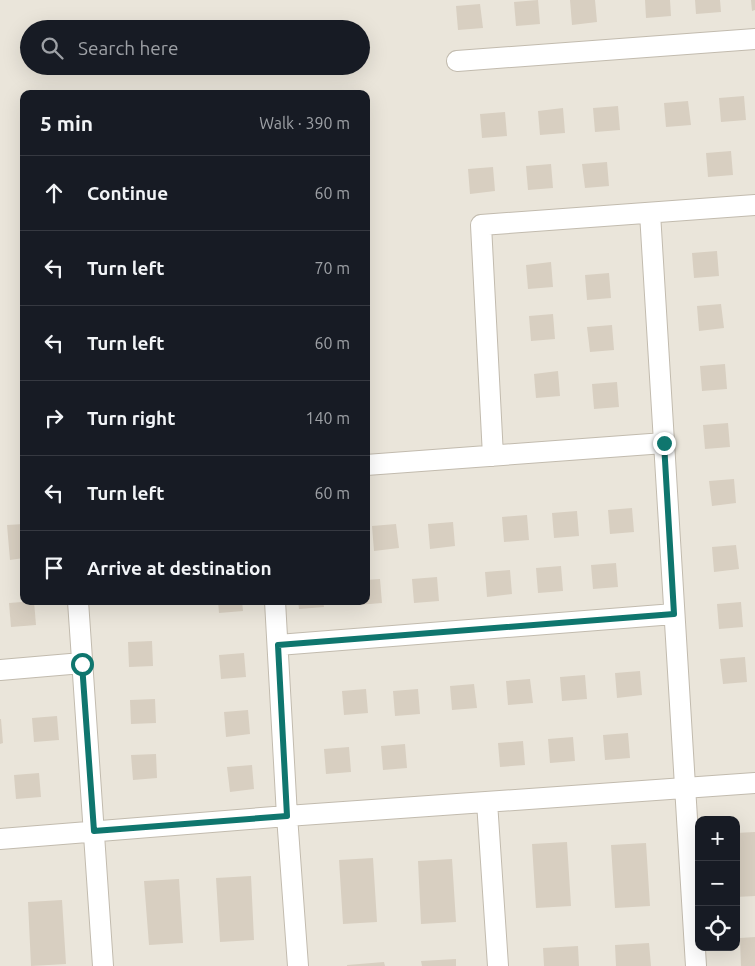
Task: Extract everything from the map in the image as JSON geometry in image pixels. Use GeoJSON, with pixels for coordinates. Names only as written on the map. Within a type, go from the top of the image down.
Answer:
{"type":"FeatureCollection","features":[{"type":"Feature","properties":{"kind":"street"},"geometry":{"type":"LineString","coordinates":[[457,61],[755,39]]}},
{"type":"Feature","properties":{"kind":"street"},"geometry":{"type":"LineString","coordinates":[[493,456],[481,225],[755,205]]}},
{"type":"Feature","properties":{"kind":"street"},"geometry":{"type":"LineString","coordinates":[[650,213],[696,966]]}},
{"type":"Feature","properties":{"kind":"street"},"geometry":{"type":"LineString","coordinates":[[370,465],[664,443]]}},
{"type":"Feature","properties":{"kind":"street"},"geometry":{"type":"LineString","coordinates":[[78,605],[103,966]]}},
{"type":"Feature","properties":{"kind":"street"},"geometry":{"type":"LineString","coordinates":[[275,605],[287,816],[298,966]]}},
{"type":"Feature","properties":{"kind":"street"},"geometry":{"type":"LineString","coordinates":[[278,645],[674,614]]}},
{"type":"Feature","properties":{"kind":"street"},"geometry":{"type":"LineString","coordinates":[[0,670],[82,664]]}},
{"type":"Feature","properties":{"kind":"street"},"geometry":{"type":"LineString","coordinates":[[0,839],[287,816],[755,783]]}},
{"type":"Feature","properties":{"kind":"street"},"geometry":{"type":"LineString","coordinates":[[487,802],[498,966]]}},
{"type":"Feature","properties":{"kind":"shaded area"},"geometry":{"type":"Polygon","coordinates":[[[0,0],[755,0],[755,966],[0,966],[0,0]]]}},
{"type":"Feature","properties":{"kind":"building"},"geometry":{"type":"Polygon","coordinates":[[[538,0],[540,24],[516,26],[514,2],[538,0]]]}},
{"type":"Feature","properties":{"kind":"building"},"geometry":{"type":"Polygon","coordinates":[[[570,0],[595,0],[597,22],[572,25],[570,0]]]}},
{"type":"Feature","properties":{"kind":"building"},"geometry":{"type":"Polygon","coordinates":[[[645,0],[670,0],[671,16],[646,18],[645,0]]]}},
{"type":"Feature","properties":{"kind":"building"},"geometry":{"type":"Polygon","coordinates":[[[695,0],[720,0],[721,12],[696,14],[695,0]]]}},
{"type":"Feature","properties":{"kind":"building"},"geometry":{"type":"Polygon","coordinates":[[[751,0],[755,0],[755,10],[752,11],[751,0]]]}},
{"type":"Feature","properties":{"kind":"building"},"geometry":{"type":"Polygon","coordinates":[[[480,4],[483,28],[458,30],[456,6],[480,4]]]}},
{"type":"Feature","properties":{"kind":"building"},"geometry":{"type":"Polygon","coordinates":[[[744,96],[746,120],[721,122],[719,98],[744,96]]]}},
{"type":"Feature","properties":{"kind":"building"},"geometry":{"type":"Polygon","coordinates":[[[688,101],[691,125],[666,127],[664,103],[688,101]]]}},
{"type":"Feature","properties":{"kind":"building"},"geometry":{"type":"Polygon","coordinates":[[[618,106],[620,130],[595,132],[593,108],[618,106]]]}},
{"type":"Feature","properties":{"kind":"building"},"geometry":{"type":"Polygon","coordinates":[[[563,108],[565,133],[540,135],[538,111],[563,108]]]}},
{"type":"Feature","properties":{"kind":"building"},"geometry":{"type":"Polygon","coordinates":[[[505,112],[507,136],[482,138],[480,114],[505,112]]]}},
{"type":"Feature","properties":{"kind":"building"},"geometry":{"type":"Polygon","coordinates":[[[731,151],[733,175],[708,177],[706,153],[731,151]]]}},
{"type":"Feature","properties":{"kind":"building"},"geometry":{"type":"Polygon","coordinates":[[[607,162],[609,186],[585,188],[582,164],[607,162]]]}},
{"type":"Feature","properties":{"kind":"building"},"geometry":{"type":"Polygon","coordinates":[[[551,164],[553,188],[528,190],[526,166],[551,164]]]}},
{"type":"Feature","properties":{"kind":"building"},"geometry":{"type":"Polygon","coordinates":[[[493,167],[495,191],[470,194],[468,169],[493,167]]]}},
{"type":"Feature","properties":{"kind":"building"},"geometry":{"type":"Polygon","coordinates":[[[717,251],[719,276],[694,278],[692,253],[717,251]]]}},
{"type":"Feature","properties":{"kind":"building"},"geometry":{"type":"Polygon","coordinates":[[[551,262],[553,287],[528,289],[526,265],[551,262]]]}},
{"type":"Feature","properties":{"kind":"building"},"geometry":{"type":"Polygon","coordinates":[[[609,273],[611,298],[587,300],[585,275],[609,273]]]}},
{"type":"Feature","properties":{"kind":"building"},"geometry":{"type":"Polygon","coordinates":[[[721,304],[724,328],[699,331],[697,306],[721,304]]]}},
{"type":"Feature","properties":{"kind":"building"},"geometry":{"type":"Polygon","coordinates":[[[553,314],[555,339],[531,341],[529,316],[553,314]]]}},
{"type":"Feature","properties":{"kind":"building"},"geometry":{"type":"Polygon","coordinates":[[[612,325],[614,350],[590,352],[587,327],[612,325]]]}},
{"type":"Feature","properties":{"kind":"building"},"geometry":{"type":"Polygon","coordinates":[[[725,364],[727,389],[702,391],[700,366],[725,364]]]}},
{"type":"Feature","properties":{"kind":"building"},"geometry":{"type":"Polygon","coordinates":[[[558,371],[560,396],[536,398],[534,374],[558,371]]]}},
{"type":"Feature","properties":{"kind":"building"},"geometry":{"type":"Polygon","coordinates":[[[617,382],[619,407],[594,409],[592,384],[617,382]]]}},
{"type":"Feature","properties":{"kind":"building"},"geometry":{"type":"Polygon","coordinates":[[[728,423],[730,447],[705,449],[703,425],[728,423]]]}},
{"type":"Feature","properties":{"kind":"building"},"geometry":{"type":"Polygon","coordinates":[[[734,479],[736,503],[712,506],[709,481],[734,479]]]}},
{"type":"Feature","properties":{"kind":"building"},"geometry":{"type":"Polygon","coordinates":[[[632,508],[634,532],[610,534],[608,510],[632,508]]]}},
{"type":"Feature","properties":{"kind":"building"},"geometry":{"type":"Polygon","coordinates":[[[577,511],[579,536],[554,538],[552,513],[577,511]]]}},
{"type":"Feature","properties":{"kind":"building"},"geometry":{"type":"Polygon","coordinates":[[[527,515],[529,540],[504,542],[502,517],[527,515]]]}},
{"type":"Feature","properties":{"kind":"building"},"geometry":{"type":"Polygon","coordinates":[[[453,522],[455,546],[430,549],[428,524],[453,522]]]}},
{"type":"Feature","properties":{"kind":"building"},"geometry":{"type":"Polygon","coordinates":[[[20,524],[20,559],[10,560],[7,525],[20,524]]]}},
{"type":"Feature","properties":{"kind":"building"},"geometry":{"type":"Polygon","coordinates":[[[396,524],[399,548],[374,551],[372,526],[396,524]]]}},
{"type":"Feature","properties":{"kind":"building"},"geometry":{"type":"Polygon","coordinates":[[[736,545],[739,569],[714,572],[712,547],[736,545]]]}},
{"type":"Feature","properties":{"kind":"building"},"geometry":{"type":"Polygon","coordinates":[[[616,563],[618,587],[593,589],[591,565],[616,563]]]}},
{"type":"Feature","properties":{"kind":"building"},"geometry":{"type":"Polygon","coordinates":[[[561,566],[563,591],[538,593],[536,568],[561,566]]]}},
{"type":"Feature","properties":{"kind":"building"},"geometry":{"type":"Polygon","coordinates":[[[510,570],[512,594],[487,597],[485,572],[510,570]]]}},
{"type":"Feature","properties":{"kind":"building"},"geometry":{"type":"Polygon","coordinates":[[[437,577],[439,601],[414,603],[412,579],[437,577]]]}},
{"type":"Feature","properties":{"kind":"building"},"geometry":{"type":"Polygon","coordinates":[[[380,579],[382,603],[370,604],[370,580],[380,579]]]}},
{"type":"Feature","properties":{"kind":"building"},"geometry":{"type":"Polygon","coordinates":[[[20,602],[20,605],[34,605],[36,625],[11,627],[9,603],[20,602]]]}},
{"type":"Feature","properties":{"kind":"building"},"geometry":{"type":"Polygon","coordinates":[[[741,602],[743,627],[719,629],[717,604],[741,602]]]}},
{"type":"Feature","properties":{"kind":"building"},"geometry":{"type":"Polygon","coordinates":[[[218,605],[242,605],[243,611],[219,613],[218,605]]]}},
{"type":"Feature","properties":{"kind":"building"},"geometry":{"type":"Polygon","coordinates":[[[298,605],[324,605],[324,607],[299,609],[298,605]]]}},
{"type":"Feature","properties":{"kind":"building"},"geometry":{"type":"Polygon","coordinates":[[[152,641],[153,666],[129,667],[128,642],[152,641]]]}},
{"type":"Feature","properties":{"kind":"building"},"geometry":{"type":"Polygon","coordinates":[[[244,653],[246,677],[221,679],[219,655],[244,653]]]}},
{"type":"Feature","properties":{"kind":"building"},"geometry":{"type":"Polygon","coordinates":[[[745,657],[747,682],[723,684],[720,659],[745,657]]]}},
{"type":"Feature","properties":{"kind":"building"},"geometry":{"type":"Polygon","coordinates":[[[640,671],[642,695],[617,698],[615,673],[640,671]]]}},
{"type":"Feature","properties":{"kind":"building"},"geometry":{"type":"Polygon","coordinates":[[[585,675],[587,699],[562,701],[560,677],[585,675]]]}},
{"type":"Feature","properties":{"kind":"building"},"geometry":{"type":"Polygon","coordinates":[[[530,679],[533,703],[508,705],[506,681],[530,679]]]}},
{"type":"Feature","properties":{"kind":"building"},"geometry":{"type":"Polygon","coordinates":[[[474,684],[477,708],[452,710],[450,686],[474,684]]]}},
{"type":"Feature","properties":{"kind":"building"},"geometry":{"type":"Polygon","coordinates":[[[366,689],[368,713],[344,715],[342,691],[366,689]]]}},
{"type":"Feature","properties":{"kind":"building"},"geometry":{"type":"Polygon","coordinates":[[[418,689],[420,714],[395,716],[393,691],[418,689]]]}},
{"type":"Feature","properties":{"kind":"building"},"geometry":{"type":"Polygon","coordinates":[[[155,699],[156,723],[131,724],[130,700],[155,699]]]}},
{"type":"Feature","properties":{"kind":"building"},"geometry":{"type":"Polygon","coordinates":[[[248,710],[250,734],[226,737],[224,712],[248,710]]]}},
{"type":"Feature","properties":{"kind":"building"},"geometry":{"type":"Polygon","coordinates":[[[57,716],[59,740],[34,742],[32,718],[57,716]]]}},
{"type":"Feature","properties":{"kind":"building"},"geometry":{"type":"Polygon","coordinates":[[[0,719],[3,743],[0,744],[0,719]]]}},
{"type":"Feature","properties":{"kind":"building"},"geometry":{"type":"Polygon","coordinates":[[[628,733],[630,758],[605,760],[603,735],[628,733]]]}},
{"type":"Feature","properties":{"kind":"building"},"geometry":{"type":"Polygon","coordinates":[[[573,737],[575,761],[550,763],[548,739],[573,737]]]}},
{"type":"Feature","properties":{"kind":"building"},"geometry":{"type":"Polygon","coordinates":[[[523,741],[525,765],[500,767],[498,743],[523,741]]]}},
{"type":"Feature","properties":{"kind":"building"},"geometry":{"type":"Polygon","coordinates":[[[405,744],[407,768],[383,770],[381,746],[405,744]]]}},
{"type":"Feature","properties":{"kind":"building"},"geometry":{"type":"Polygon","coordinates":[[[349,747],[351,772],[326,774],[324,749],[349,747]]]}},
{"type":"Feature","properties":{"kind":"building"},"geometry":{"type":"Polygon","coordinates":[[[156,754],[157,778],[133,780],[131,755],[156,754]]]}},
{"type":"Feature","properties":{"kind":"building"},"geometry":{"type":"Polygon","coordinates":[[[252,765],[254,789],[230,792],[227,767],[252,765]]]}},
{"type":"Feature","properties":{"kind":"building"},"geometry":{"type":"Polygon","coordinates":[[[39,773],[41,797],[16,799],[14,775],[39,773]]]}},
{"type":"Feature","properties":{"kind":"building"},"geometry":{"type":"Polygon","coordinates":[[[755,832],[755,896],[740,897],[740,833],[755,832]]]}},
{"type":"Feature","properties":{"kind":"building"},"geometry":{"type":"Polygon","coordinates":[[[567,842],[571,906],[536,908],[532,844],[567,842]]]}},
{"type":"Feature","properties":{"kind":"building"},"geometry":{"type":"Polygon","coordinates":[[[646,843],[650,906],[615,908],[611,845],[646,843]]]}},
{"type":"Feature","properties":{"kind":"building"},"geometry":{"type":"Polygon","coordinates":[[[373,858],[377,922],[343,924],[339,860],[373,858]]]}},
{"type":"Feature","properties":{"kind":"building"},"geometry":{"type":"Polygon","coordinates":[[[452,859],[456,922],[421,924],[418,861],[452,859]]]}},
{"type":"Feature","properties":{"kind":"building"},"geometry":{"type":"Polygon","coordinates":[[[251,876],[254,940],[220,942],[216,878],[251,876]]]}},
{"type":"Feature","properties":{"kind":"building"},"geometry":{"type":"Polygon","coordinates":[[[179,879],[183,943],[149,945],[144,881],[179,879]]]}},
{"type":"Feature","properties":{"kind":"building"},"geometry":{"type":"Polygon","coordinates":[[[62,900],[66,964],[31,966],[28,902],[62,900]]]}},
{"type":"Feature","properties":{"kind":"building"},"geometry":{"type":"Polygon","coordinates":[[[755,937],[755,966],[741,966],[740,938],[755,937]]]}},
{"type":"Feature","properties":{"kind":"building"},"geometry":{"type":"Polygon","coordinates":[[[649,943],[651,966],[616,966],[615,945],[649,943]]]}},
{"type":"Feature","properties":{"kind":"building"},"geometry":{"type":"Polygon","coordinates":[[[578,946],[579,966],[544,966],[543,948],[578,946]]]}},
{"type":"Feature","properties":{"kind":"building"},"geometry":{"type":"Polygon","coordinates":[[[456,959],[456,966],[422,966],[421,961],[456,959]]]}},
{"type":"Feature","properties":{"kind":"building"},"geometry":{"type":"Polygon","coordinates":[[[384,962],[385,966],[347,966],[347,965],[384,962]]]}},
{"type":"Feature","properties":{"kind":"route"},"geometry":{"type":"LineString","coordinates":[[82,664],[94,831],[287,816],[278,645],[674,614],[664,443]]}}]}
